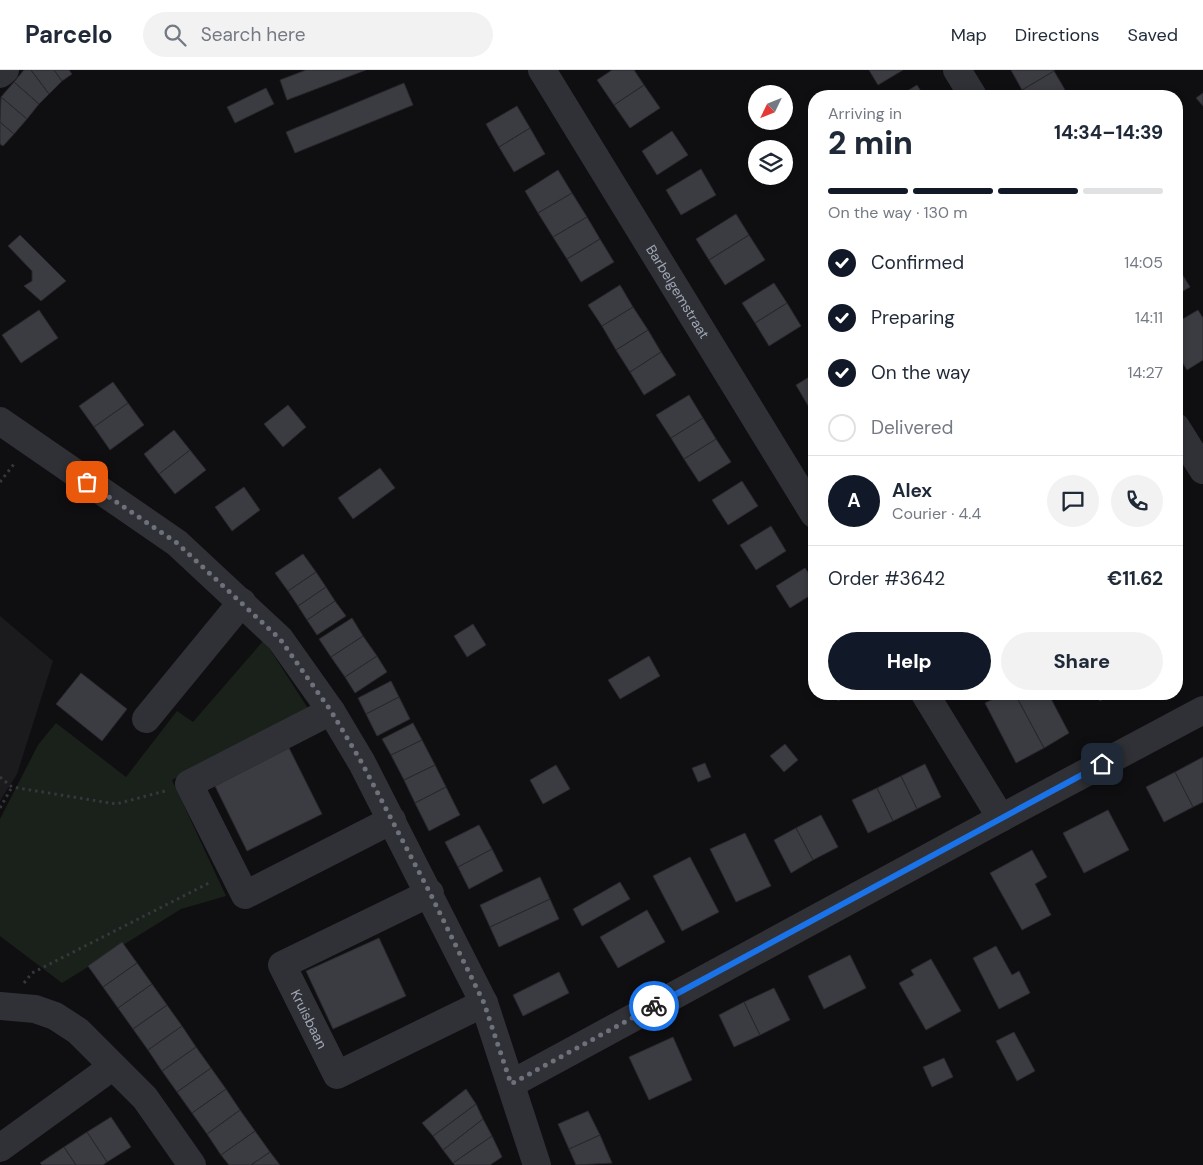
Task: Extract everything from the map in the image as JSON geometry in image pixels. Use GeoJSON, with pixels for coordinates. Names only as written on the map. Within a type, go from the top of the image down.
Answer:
{"type":"FeatureCollection","features":[{"type":"Feature","properties":{"kind":"street"},"geometry":{"type":"LineString","coordinates":[[0,74],[5,70]]}},
{"type":"Feature","properties":{"kind":"street","name":"Barbelgemstraat"},"geometry":{"type":"LineString","coordinates":[[542,70],[808,504]]}},
{"type":"Feature","properties":{"kind":"street"},"geometry":{"type":"LineString","coordinates":[[957,70],[969,90]]}},
{"type":"Feature","properties":{"kind":"street"},"geometry":{"type":"LineString","coordinates":[[0,421],[177,543],[280,639],[331,711],[362,763],[430,893],[484,1003],[536,1165]]}},
{"type":"Feature","properties":{"kind":"street"},"geometry":{"type":"LineString","coordinates":[[1183,438],[1203,470]]}},
{"type":"Feature","properties":{"kind":"street"},"geometry":{"type":"LineString","coordinates":[[146,719],[242,602]]}},
{"type":"Feature","properties":{"kind":"street"},"geometry":{"type":"LineString","coordinates":[[929,700],[1001,818]]}},
{"type":"Feature","properties":{"kind":"street"},"geometry":{"type":"LineString","coordinates":[[511,1084],[1203,710]]}},
{"type":"Feature","properties":{"kind":"street"},"geometry":{"type":"LineString","coordinates":[[331,711],[190,784],[245,895],[392,820]]}},
{"type":"Feature","properties":{"kind":"street","name":"Kruisbaan"},"geometry":{"type":"LineString","coordinates":[[430,893],[282,965],[337,1075],[484,1003]]}},
{"type":"Feature","properties":{"kind":"street"},"geometry":{"type":"LineString","coordinates":[[2,1009],[35,1009],[55,1016],[78,1031],[145,1098],[192,1165]]}},
{"type":"Feature","properties":{"kind":"street"},"geometry":{"type":"LineString","coordinates":[[0,1148],[112,1067]]}},
{"type":"Feature","properties":{"kind":"path"},"geometry":{"type":"LineString","coordinates":[[0,777],[12,787],[116,804],[190,784]]}},
{"type":"Feature","properties":{"kind":"path"},"geometry":{"type":"LineString","coordinates":[[0,808],[12,787]]}},
{"type":"Feature","properties":{"kind":"path"},"geometry":{"type":"LineString","coordinates":[[2,1009],[32,973],[234,870]]}},
{"type":"Feature","properties":{"kind":"shaded area"},"geometry":{"type":"Polygon","coordinates":[[[0,616],[53,661],[17,774],[0,801],[0,616]]]}},
{"type":"Feature","properties":{"kind":"shaded area"},"geometry":{"type":"Polygon","coordinates":[[[264,640],[309,710],[172,780],[226,896],[181,909],[62,983],[0,936],[0,819],[38,745],[56,723],[126,777],[177,711],[193,722],[264,640]]]}},
{"type":"Feature","properties":{"kind":"building"},"geometry":{"type":"Polygon","coordinates":[[[24,70],[31,70],[49,94],[39,104],[14,82],[24,70]]]}},
{"type":"Feature","properties":{"kind":"building"},"geometry":{"type":"Polygon","coordinates":[[[31,70],[54,70],[62,81],[49,94],[31,70]]]}},
{"type":"Feature","properties":{"kind":"building"},"geometry":{"type":"Polygon","coordinates":[[[54,70],[69,70],[72,74],[62,81],[54,70]]]}},
{"type":"Feature","properties":{"kind":"building"},"geometry":{"type":"Polygon","coordinates":[[[306,70],[366,70],[287,100],[280,80],[306,70]]]}},
{"type":"Feature","properties":{"kind":"building"},"geometry":{"type":"Polygon","coordinates":[[[612,70],[634,70],[644,85],[614,105],[597,80],[612,70]]]}},
{"type":"Feature","properties":{"kind":"building"},"geometry":{"type":"Polygon","coordinates":[[[869,70],[903,70],[878,85],[869,70]]]}},
{"type":"Feature","properties":{"kind":"building"},"geometry":{"type":"Polygon","coordinates":[[[1011,70],[1054,70],[1054,71],[1022,90],[1011,70]]]}},
{"type":"Feature","properties":{"kind":"building"},"geometry":{"type":"Polygon","coordinates":[[[1054,71],[1065,90],[1022,90],[1054,71]]]}},
{"type":"Feature","properties":{"kind":"building"},"geometry":{"type":"Polygon","coordinates":[[[14,82],[39,104],[27,119],[1,97],[14,82]]]}},
{"type":"Feature","properties":{"kind":"building"},"geometry":{"type":"Polygon","coordinates":[[[404,83],[413,105],[295,153],[286,132],[404,83]]]}},
{"type":"Feature","properties":{"kind":"building"},"geometry":{"type":"Polygon","coordinates":[[[644,85],[660,108],[630,128],[614,105],[644,85]]]}},
{"type":"Feature","properties":{"kind":"building"},"geometry":{"type":"Polygon","coordinates":[[[917,85],[920,90],[909,90],[917,85]]]}},
{"type":"Feature","properties":{"kind":"building"},"geometry":{"type":"Polygon","coordinates":[[[266,88],[274,104],[235,123],[227,107],[266,88]]]}},
{"type":"Feature","properties":{"kind":"building"},"geometry":{"type":"Polygon","coordinates":[[[1203,93],[1203,106],[1196,98],[1203,93]]]}},
{"type":"Feature","properties":{"kind":"building"},"geometry":{"type":"Polygon","coordinates":[[[1,97],[27,119],[14,134],[0,122],[1,97]]]}},
{"type":"Feature","properties":{"kind":"building"},"geometry":{"type":"Polygon","coordinates":[[[517,106],[530,128],[499,147],[486,124],[517,106]]]}},
{"type":"Feature","properties":{"kind":"building"},"geometry":{"type":"Polygon","coordinates":[[[0,122],[14,134],[3,146],[0,144],[0,122]]]}},
{"type":"Feature","properties":{"kind":"building"},"geometry":{"type":"Polygon","coordinates":[[[530,128],[545,154],[514,172],[499,147],[530,128]]]}},
{"type":"Feature","properties":{"kind":"building"},"geometry":{"type":"Polygon","coordinates":[[[672,131],[688,155],[657,175],[642,151],[672,131]]]}},
{"type":"Feature","properties":{"kind":"building"},"geometry":{"type":"Polygon","coordinates":[[[701,169],[716,195],[681,215],[666,190],[701,169]]]}},
{"type":"Feature","properties":{"kind":"building"},"geometry":{"type":"Polygon","coordinates":[[[558,170],[572,193],[538,213],[525,191],[558,170]]]}},
{"type":"Feature","properties":{"kind":"building"},"geometry":{"type":"Polygon","coordinates":[[[572,193],[587,217],[553,237],[538,213],[572,193]]]}},
{"type":"Feature","properties":{"kind":"building"},"geometry":{"type":"Polygon","coordinates":[[[736,214],[749,235],[709,260],[696,239],[736,214]]]}},
{"type":"Feature","properties":{"kind":"building"},"geometry":{"type":"Polygon","coordinates":[[[587,217],[600,239],[567,259],[553,237],[587,217]]]}},
{"type":"Feature","properties":{"kind":"building"},"geometry":{"type":"Polygon","coordinates":[[[20,235],[66,281],[41,301],[24,286],[32,281],[32,271],[8,246],[20,235]]]}},
{"type":"Feature","properties":{"kind":"building"},"geometry":{"type":"Polygon","coordinates":[[[749,235],[765,260],[725,285],[709,260],[749,235]]]}},
{"type":"Feature","properties":{"kind":"building"},"geometry":{"type":"Polygon","coordinates":[[[600,239],[614,262],[581,282],[567,259],[600,239]]]}},
{"type":"Feature","properties":{"kind":"building"},"geometry":{"type":"Polygon","coordinates":[[[1183,276],[1190,287],[1183,291],[1183,276]]]}},
{"type":"Feature","properties":{"kind":"building"},"geometry":{"type":"Polygon","coordinates":[[[774,283],[787,303],[755,323],[742,303],[774,283]]]}},
{"type":"Feature","properties":{"kind":"building"},"geometry":{"type":"Polygon","coordinates":[[[620,285],[633,307],[602,326],[588,305],[620,285]]]}},
{"type":"Feature","properties":{"kind":"building"},"geometry":{"type":"Polygon","coordinates":[[[787,303],[801,326],[769,346],[755,323],[787,303]]]}},
{"type":"Feature","properties":{"kind":"building"},"geometry":{"type":"Polygon","coordinates":[[[633,307],[648,330],[616,350],[602,326],[633,307]]]}},
{"type":"Feature","properties":{"kind":"building"},"geometry":{"type":"Polygon","coordinates":[[[39,310],[58,338],[21,363],[2,335],[39,310]]]}},
{"type":"Feature","properties":{"kind":"building"},"geometry":{"type":"Polygon","coordinates":[[[1198,310],[1203,318],[1203,360],[1187,370],[1183,363],[1183,319],[1198,310]]]}},
{"type":"Feature","properties":{"kind":"building"},"geometry":{"type":"Polygon","coordinates":[[[648,330],[661,352],[630,372],[616,350],[648,330]]]}},
{"type":"Feature","properties":{"kind":"building"},"geometry":{"type":"Polygon","coordinates":[[[661,352],[676,375],[644,395],[630,372],[661,352]]]}},
{"type":"Feature","properties":{"kind":"building"},"geometry":{"type":"Polygon","coordinates":[[[808,378],[808,406],[796,385],[808,378]]]}},
{"type":"Feature","properties":{"kind":"building"},"geometry":{"type":"Polygon","coordinates":[[[113,382],[128,403],[94,427],[79,406],[113,382]]]}},
{"type":"Feature","properties":{"kind":"building"},"geometry":{"type":"Polygon","coordinates":[[[689,395],[703,418],[671,438],[656,415],[689,395]]]}},
{"type":"Feature","properties":{"kind":"building"},"geometry":{"type":"Polygon","coordinates":[[[128,403],[144,425],[110,450],[94,427],[128,403]]]}},
{"type":"Feature","properties":{"kind":"building"},"geometry":{"type":"Polygon","coordinates":[[[288,405],[306,427],[283,447],[264,424],[288,405]]]}},
{"type":"Feature","properties":{"kind":"building"},"geometry":{"type":"Polygon","coordinates":[[[703,418],[716,439],[684,459],[671,438],[703,418]]]}},
{"type":"Feature","properties":{"kind":"building"},"geometry":{"type":"Polygon","coordinates":[[[174,430],[190,450],[159,474],[144,454],[174,430]]]}},
{"type":"Feature","properties":{"kind":"building"},"geometry":{"type":"Polygon","coordinates":[[[716,439],[731,462],[699,482],[684,459],[716,439]]]}},
{"type":"Feature","properties":{"kind":"building"},"geometry":{"type":"Polygon","coordinates":[[[190,450],[206,470],[175,494],[159,474],[190,450]]]}},
{"type":"Feature","properties":{"kind":"building"},"geometry":{"type":"Polygon","coordinates":[[[380,468],[395,488],[353,519],[338,498],[380,468]]]}},
{"type":"Feature","properties":{"kind":"building"},"geometry":{"type":"Polygon","coordinates":[[[742,481],[758,506],[728,525],[712,500],[742,481]]]}},
{"type":"Feature","properties":{"kind":"building"},"geometry":{"type":"Polygon","coordinates":[[[244,487],[260,510],[232,531],[215,507],[244,487]]]}},
{"type":"Feature","properties":{"kind":"building"},"geometry":{"type":"Polygon","coordinates":[[[771,526],[786,551],[756,570],[740,545],[771,526]]]}},
{"type":"Feature","properties":{"kind":"building"},"geometry":{"type":"Polygon","coordinates":[[[303,554],[316,572],[288,591],[275,573],[303,554]]]}},
{"type":"Feature","properties":{"kind":"building"},"geometry":{"type":"Polygon","coordinates":[[[805,568],[808,572],[808,597],[790,608],[776,586],[805,568]]]}},
{"type":"Feature","properties":{"kind":"building"},"geometry":{"type":"Polygon","coordinates":[[[316,572],[326,587],[298,606],[288,591],[316,572]]]}},
{"type":"Feature","properties":{"kind":"building"},"geometry":{"type":"Polygon","coordinates":[[[326,587],[335,601],[307,620],[298,606],[326,587]]]}},
{"type":"Feature","properties":{"kind":"building"},"geometry":{"type":"Polygon","coordinates":[[[335,601],[346,616],[317,635],[307,620],[335,601]]]}},
{"type":"Feature","properties":{"kind":"building"},"geometry":{"type":"Polygon","coordinates":[[[352,618],[363,636],[331,657],[319,639],[352,618]]]}},
{"type":"Feature","properties":{"kind":"building"},"geometry":{"type":"Polygon","coordinates":[[[473,624],[486,645],[467,657],[454,636],[473,624]]]}},
{"type":"Feature","properties":{"kind":"building"},"geometry":{"type":"Polygon","coordinates":[[[363,636],[377,656],[345,677],[331,657],[363,636]]]}},
{"type":"Feature","properties":{"kind":"building"},"geometry":{"type":"Polygon","coordinates":[[[377,656],[387,672],[355,693],[345,677],[377,656]]]}},
{"type":"Feature","properties":{"kind":"building"},"geometry":{"type":"Polygon","coordinates":[[[649,656],[660,676],[620,699],[608,680],[649,656]]]}},
{"type":"Feature","properties":{"kind":"building"},"geometry":{"type":"Polygon","coordinates":[[[81,673],[127,709],[102,741],[56,704],[81,673]]]}},
{"type":"Feature","properties":{"kind":"building"},"geometry":{"type":"Polygon","coordinates":[[[391,681],[399,697],[366,714],[358,698],[391,681]]]}},
{"type":"Feature","properties":{"kind":"building"},"geometry":{"type":"Polygon","coordinates":[[[399,697],[410,719],[377,736],[366,714],[399,697]]]}},
{"type":"Feature","properties":{"kind":"building"},"geometry":{"type":"Polygon","coordinates":[[[991,700],[1018,700],[1044,748],[1016,763],[985,703],[991,700]]]}},
{"type":"Feature","properties":{"kind":"building"},"geometry":{"type":"Polygon","coordinates":[[[1018,700],[1052,700],[1069,733],[1044,748],[1018,700]]]}},
{"type":"Feature","properties":{"kind":"building"},"geometry":{"type":"Polygon","coordinates":[[[413,723],[422,740],[391,755],[382,739],[413,723]]]}},
{"type":"Feature","properties":{"kind":"building"},"geometry":{"type":"Polygon","coordinates":[[[422,740],[435,765],[404,780],[391,755],[422,740]]]}},
{"type":"Feature","properties":{"kind":"building"},"geometry":{"type":"Polygon","coordinates":[[[785,744],[798,760],[784,772],[770,756],[785,744]]]}},
{"type":"Feature","properties":{"kind":"building"},"geometry":{"type":"Polygon","coordinates":[[[289,748],[322,814],[247,851],[215,786],[289,748]]]}},
{"type":"Feature","properties":{"kind":"building"},"geometry":{"type":"Polygon","coordinates":[[[1203,757],[1203,802],[1193,807],[1175,772],[1203,757]]]}},
{"type":"Feature","properties":{"kind":"building"},"geometry":{"type":"Polygon","coordinates":[[[705,763],[711,777],[698,782],[692,768],[705,763]]]}},
{"type":"Feature","properties":{"kind":"building"},"geometry":{"type":"Polygon","coordinates":[[[925,764],[941,797],[917,809],[901,776],[925,764]]]}},
{"type":"Feature","properties":{"kind":"building"},"geometry":{"type":"Polygon","coordinates":[[[435,765],[446,787],[415,803],[404,780],[435,765]]]}},
{"type":"Feature","properties":{"kind":"building"},"geometry":{"type":"Polygon","coordinates":[[[556,765],[570,789],[543,804],[530,780],[556,765]]]}},
{"type":"Feature","properties":{"kind":"building"},"geometry":{"type":"Polygon","coordinates":[[[1175,772],[1193,807],[1164,822],[1146,787],[1175,772]]]}},
{"type":"Feature","properties":{"kind":"building"},"geometry":{"type":"Polygon","coordinates":[[[901,776],[917,809],[893,821],[877,788],[901,776]]]}},
{"type":"Feature","properties":{"kind":"building"},"geometry":{"type":"Polygon","coordinates":[[[446,787],[460,815],[429,831],[415,803],[446,787]]]}},
{"type":"Feature","properties":{"kind":"building"},"geometry":{"type":"Polygon","coordinates":[[[877,788],[893,821],[868,833],[852,800],[877,788]]]}},
{"type":"Feature","properties":{"kind":"building"},"geometry":{"type":"Polygon","coordinates":[[[1108,810],[1129,850],[1084,873],[1063,833],[1108,810]]]}},
{"type":"Feature","properties":{"kind":"building"},"geometry":{"type":"Polygon","coordinates":[[[821,815],[838,847],[813,860],[796,828],[821,815]]]}},
{"type":"Feature","properties":{"kind":"building"},"geometry":{"type":"Polygon","coordinates":[[[479,825],[492,849],[458,867],[445,842],[479,825]]]}},
{"type":"Feature","properties":{"kind":"building"},"geometry":{"type":"Polygon","coordinates":[[[796,828],[813,860],[791,873],[774,840],[796,828]]]}},
{"type":"Feature","properties":{"kind":"building"},"geometry":{"type":"Polygon","coordinates":[[[745,833],[771,886],[736,902],[710,849],[745,833]]]}},
{"type":"Feature","properties":{"kind":"building"},"geometry":{"type":"Polygon","coordinates":[[[492,849],[503,871],[469,889],[458,867],[492,849]]]}},
{"type":"Feature","properties":{"kind":"building"},"geometry":{"type":"Polygon","coordinates":[[[1032,850],[1047,877],[1035,884],[1051,915],[1022,930],[990,873],[1032,850]]]}},
{"type":"Feature","properties":{"kind":"building"},"geometry":{"type":"Polygon","coordinates":[[[690,857],[719,912],[682,931],[653,876],[690,857]]]}},
{"type":"Feature","properties":{"kind":"building"},"geometry":{"type":"Polygon","coordinates":[[[540,877],[550,899],[490,927],[480,905],[540,877]]]}},
{"type":"Feature","properties":{"kind":"building"},"geometry":{"type":"Polygon","coordinates":[[[620,882],[630,899],[582,926],[573,909],[620,882]]]}},
{"type":"Feature","properties":{"kind":"building"},"geometry":{"type":"Polygon","coordinates":[[[550,899],[559,919],[499,947],[490,927],[550,899]]]}},
{"type":"Feature","properties":{"kind":"building"},"geometry":{"type":"Polygon","coordinates":[[[647,910],[665,942],[618,968],[600,937],[647,910]]]}},
{"type":"Feature","properties":{"kind":"building"},"geometry":{"type":"Polygon","coordinates":[[[379,938],[406,996],[333,1029],[306,971],[379,938]]]}},
{"type":"Feature","properties":{"kind":"building"},"geometry":{"type":"Polygon","coordinates":[[[122,942],[137,963],[103,987],[88,966],[122,942]]]}},
{"type":"Feature","properties":{"kind":"building"},"geometry":{"type":"Polygon","coordinates":[[[996,946],[1012,975],[1019,971],[1030,993],[999,1009],[973,958],[996,946]]]}},
{"type":"Feature","properties":{"kind":"building"},"geometry":{"type":"Polygon","coordinates":[[[850,955],[866,988],[824,1009],[808,976],[850,955]]]}},
{"type":"Feature","properties":{"kind":"building"},"geometry":{"type":"Polygon","coordinates":[[[931,959],[961,1011],[926,1030],[899,983],[914,975],[911,970],[931,959]]]}},
{"type":"Feature","properties":{"kind":"building"},"geometry":{"type":"Polygon","coordinates":[[[137,963],[152,984],[118,1008],[103,987],[137,963]]]}},
{"type":"Feature","properties":{"kind":"building"},"geometry":{"type":"Polygon","coordinates":[[[559,972],[569,993],[523,1016],[513,995],[559,972]]]}},
{"type":"Feature","properties":{"kind":"building"},"geometry":{"type":"Polygon","coordinates":[[[152,984],[167,1005],[133,1029],[118,1008],[152,984]]]}},
{"type":"Feature","properties":{"kind":"building"},"geometry":{"type":"Polygon","coordinates":[[[774,988],[790,1020],[760,1035],[744,1002],[774,988]]]}},
{"type":"Feature","properties":{"kind":"building"},"geometry":{"type":"Polygon","coordinates":[[[744,1002],[760,1035],[734,1047],[719,1015],[744,1002]]]}},
{"type":"Feature","properties":{"kind":"building"},"geometry":{"type":"Polygon","coordinates":[[[167,1005],[182,1026],[148,1050],[133,1029],[167,1005]]]}},
{"type":"Feature","properties":{"kind":"building"},"geometry":{"type":"Polygon","coordinates":[[[182,1026],[196,1047],[162,1071],[148,1050],[182,1026]]]}},
{"type":"Feature","properties":{"kind":"building"},"geometry":{"type":"Polygon","coordinates":[[[1014,1032],[1035,1071],[1017,1081],[996,1041],[1014,1032]]]}},
{"type":"Feature","properties":{"kind":"building"},"geometry":{"type":"Polygon","coordinates":[[[673,1037],[692,1080],[649,1100],[629,1057],[673,1037]]]}},
{"type":"Feature","properties":{"kind":"building"},"geometry":{"type":"Polygon","coordinates":[[[196,1047],[211,1068],[177,1092],[162,1071],[196,1047]]]}},
{"type":"Feature","properties":{"kind":"building"},"geometry":{"type":"Polygon","coordinates":[[[944,1058],[953,1077],[932,1087],[923,1067],[944,1058]]]}},
{"type":"Feature","properties":{"kind":"building"},"geometry":{"type":"Polygon","coordinates":[[[211,1068],[226,1089],[192,1113],[177,1092],[211,1068]]]}},
{"type":"Feature","properties":{"kind":"building"},"geometry":{"type":"Polygon","coordinates":[[[226,1089],[240,1110],[207,1134],[192,1113],[226,1089]]]}},
{"type":"Feature","properties":{"kind":"building"},"geometry":{"type":"Polygon","coordinates":[[[466,1089],[476,1104],[433,1136],[422,1123],[466,1089]]]}},
{"type":"Feature","properties":{"kind":"building"},"geometry":{"type":"Polygon","coordinates":[[[476,1104],[483,1119],[443,1150],[433,1136],[476,1104]]]}},
{"type":"Feature","properties":{"kind":"building"},"geometry":{"type":"Polygon","coordinates":[[[240,1110],[255,1131],[221,1155],[207,1134],[240,1110]]]}},
{"type":"Feature","properties":{"kind":"building"},"geometry":{"type":"Polygon","coordinates":[[[588,1111],[600,1135],[569,1149],[558,1124],[588,1111]]]}},
{"type":"Feature","properties":{"kind":"building"},"geometry":{"type":"Polygon","coordinates":[[[111,1117],[131,1147],[107,1162],[87,1132],[111,1117]]]}},
{"type":"Feature","properties":{"kind":"building"},"geometry":{"type":"Polygon","coordinates":[[[483,1119],[492,1136],[453,1163],[443,1150],[483,1119]]]}},
{"type":"Feature","properties":{"kind":"building"},"geometry":{"type":"Polygon","coordinates":[[[255,1131],[270,1152],[251,1165],[229,1165],[221,1155],[255,1131]]]}},
{"type":"Feature","properties":{"kind":"building"},"geometry":{"type":"Polygon","coordinates":[[[87,1132],[107,1162],[103,1165],[76,1165],[64,1147],[87,1132]]]}},
{"type":"Feature","properties":{"kind":"building"},"geometry":{"type":"Polygon","coordinates":[[[600,1135],[612,1163],[576,1165],[569,1149],[600,1135]]]}},
{"type":"Feature","properties":{"kind":"building"},"geometry":{"type":"Polygon","coordinates":[[[492,1136],[502,1157],[490,1165],[455,1165],[453,1163],[492,1136]]]}},
{"type":"Feature","properties":{"kind":"building"},"geometry":{"type":"Polygon","coordinates":[[[64,1147],[76,1165],[42,1165],[40,1163],[64,1147]]]}},
{"type":"Feature","properties":{"kind":"building"},"geometry":{"type":"Polygon","coordinates":[[[270,1152],[280,1165],[251,1165],[270,1152]]]}},
{"type":"Feature","properties":{"kind":"way so far"},"geometry":{"type":"LineString","coordinates":[[87,482],[177,543],[242,602],[280,639],[331,711],[362,763],[430,893],[471,980],[484,1003],[511,1084],[654,1006]]}},
{"type":"Feature","properties":{"kind":"route"},"geometry":{"type":"LineString","coordinates":[[654,1006],[1102,764]]}}]}
